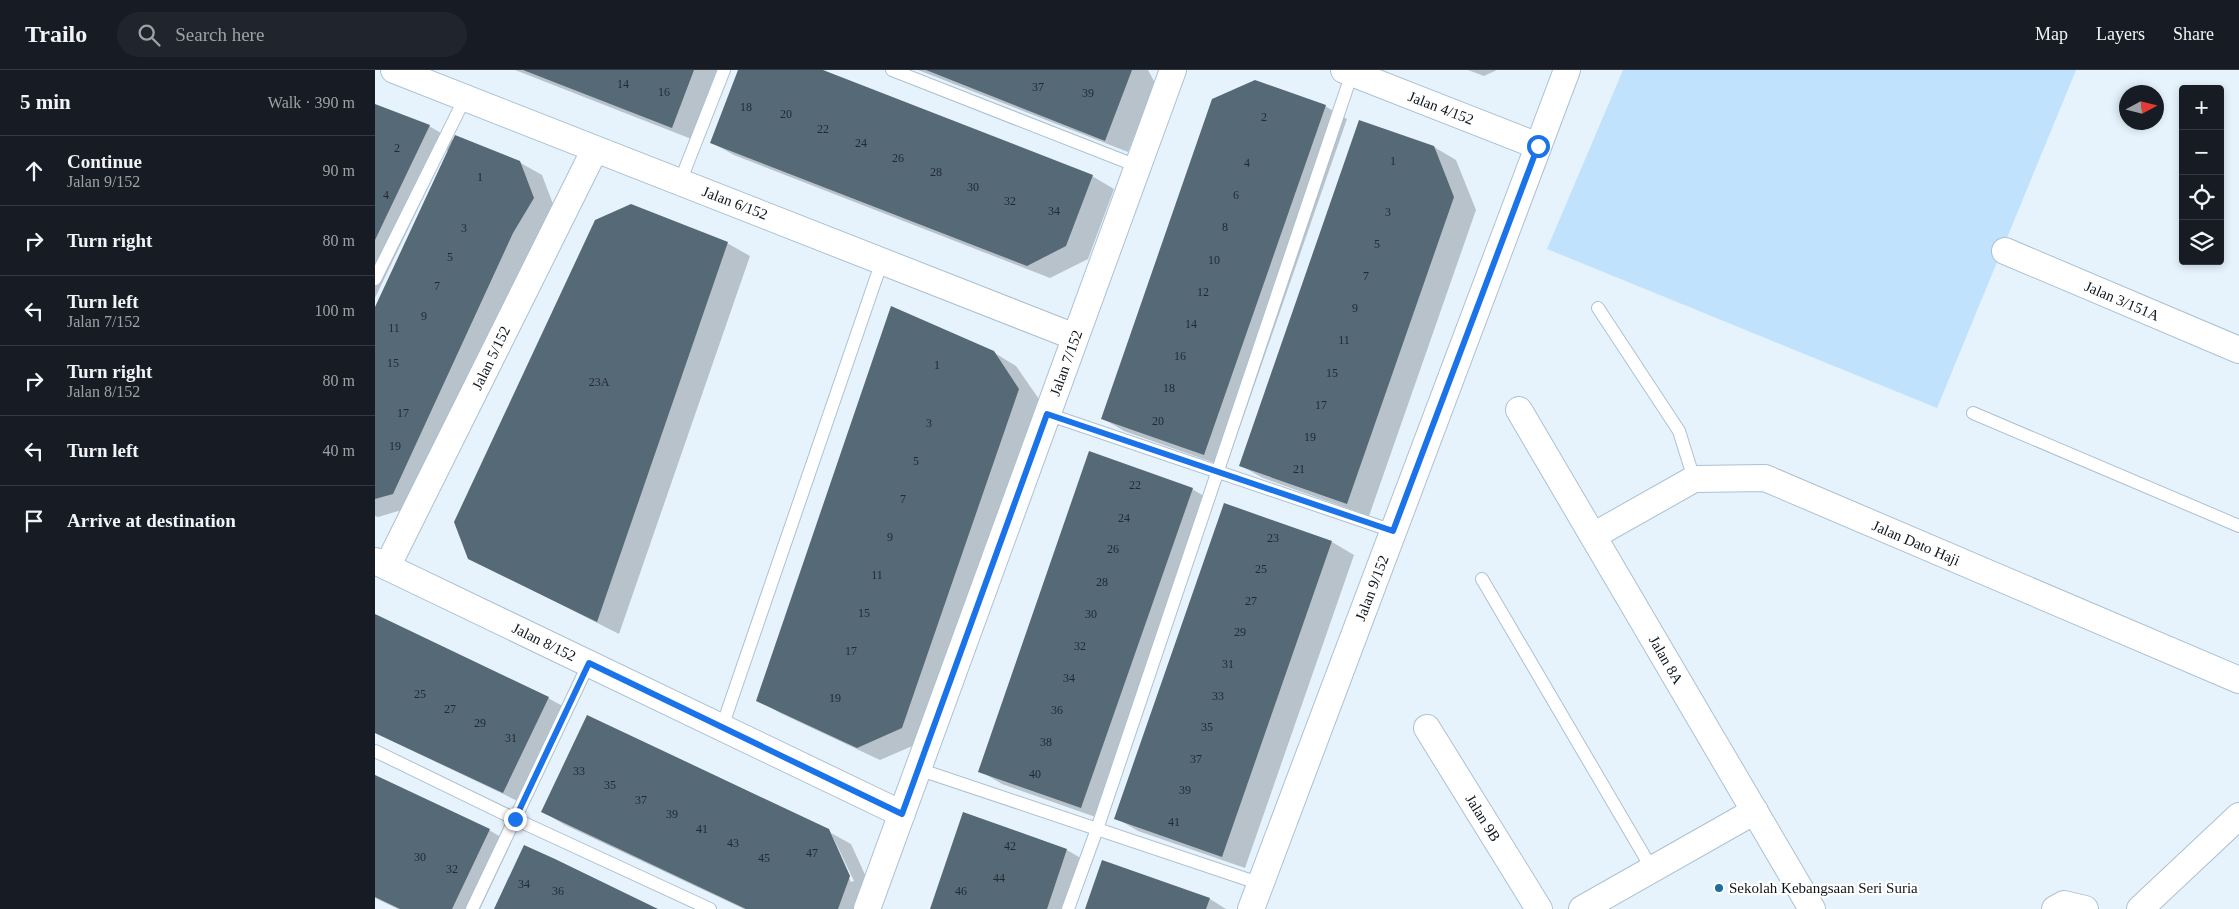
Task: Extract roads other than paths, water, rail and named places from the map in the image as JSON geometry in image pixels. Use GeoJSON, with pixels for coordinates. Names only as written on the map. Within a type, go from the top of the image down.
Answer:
{"type":"FeatureCollection","features":[{"type":"Feature","properties":{"kind":"street","name":"Jalan 6/152"},"geometry":{"type":"LineString","coordinates":[[394,70],[1075,337]]}},
{"type":"Feature","properties":{"kind":"street","name":"Jalan 7/152"},"geometry":{"type":"LineString","coordinates":[[867,909],[1173,70]]}},
{"type":"Feature","properties":{"kind":"street","name":"Jalan 9/152"},"geometry":{"type":"LineString","coordinates":[[1251,909],[1567,70]]}},
{"type":"Feature","properties":{"kind":"street","name":"Jalan 4/152"},"geometry":{"type":"LineString","coordinates":[[1348,72],[1538,146]]}},
{"type":"Feature","properties":{"kind":"street","name":"Jalan 5/152"},"geometry":{"type":"LineString","coordinates":[[381,564],[595,148]]}},
{"type":"Feature","properties":{"kind":"street","name":"Jalan 3/151A"},"geometry":{"type":"LineString","coordinates":[[2005,251],[2239,350]]}},
{"type":"Feature","properties":{"kind":"street","name":"Jalan 8A"},"geometry":{"type":"LineString","coordinates":[[1519,410],[1812,909]]}},
{"type":"Feature","properties":{"kind":"street","name":"Jalan Dato Haji"},"geometry":{"type":"LineString","coordinates":[[1593,536],[1694,479],[1765,478],[2239,680]]}},
{"type":"Feature","properties":{"kind":"street","name":"Jalan 8/152"},"geometry":{"type":"LineString","coordinates":[[381,564],[902,814]]}},
{"type":"Feature","properties":{"kind":"street","name":"Jalan 9B"},"geometry":{"type":"LineString","coordinates":[[1427,728],[1539,909]]}},
{"type":"Feature","properties":{"kind":"street"},"geometry":{"type":"LineString","coordinates":[[1582,909],[1755,811]]}},
{"type":"Feature","properties":{"kind":"street"},"geometry":{"type":"LineString","coordinates":[[2140,909],[2239,816]]}},
{"type":"Feature","properties":{"kind":"street"},"geometry":{"type":"LineString","coordinates":[[2055,909],[2065,904],[2085,909]]}},
{"type":"Feature","properties":{"kind":"lane"},"geometry":{"type":"LineString","coordinates":[[680,182],[724,70]]}},
{"type":"Feature","properties":{"kind":"lane"},"geometry":{"type":"LineString","coordinates":[[892,70],[1137,166]]}},
{"type":"Feature","properties":{"kind":"lane"},"geometry":{"type":"LineString","coordinates":[[1067,909],[1097,829],[1218,472],[1348,72]]}},
{"type":"Feature","properties":{"kind":"lane"},"geometry":{"type":"LineString","coordinates":[[375,279],[465,98]]}},
{"type":"Feature","properties":{"kind":"lane"},"geometry":{"type":"LineString","coordinates":[[722,727],[882,261]]}},
{"type":"Feature","properties":{"kind":"lane"},"geometry":{"type":"LineString","coordinates":[[1598,308],[1679,431],[1694,479]]}},
{"type":"Feature","properties":{"kind":"lane"},"geometry":{"type":"LineString","coordinates":[[1973,413],[2239,526]]}},
{"type":"Feature","properties":{"kind":"lane"},"geometry":{"type":"LineString","coordinates":[[1047,414],[1393,531]]}},
{"type":"Feature","properties":{"kind":"lane"},"geometry":{"type":"LineString","coordinates":[[1481,578],[1652,869]]}},
{"type":"Feature","properties":{"kind":"lane"},"geometry":{"type":"LineString","coordinates":[[472,909],[589,663]]}},
{"type":"Feature","properties":{"kind":"lane"},"geometry":{"type":"LineString","coordinates":[[375,751],[515,819],[710,909]]}},
{"type":"Feature","properties":{"kind":"lane"},"geometry":{"type":"LineString","coordinates":[[918,769],[1261,884]]}},
{"type":"Feature","properties":{"kind":"place","name":"Sekolah Kebangsaan Seri Suria"},"geometry":{"type":"Point","coordinates":[1719,888]}}]}
